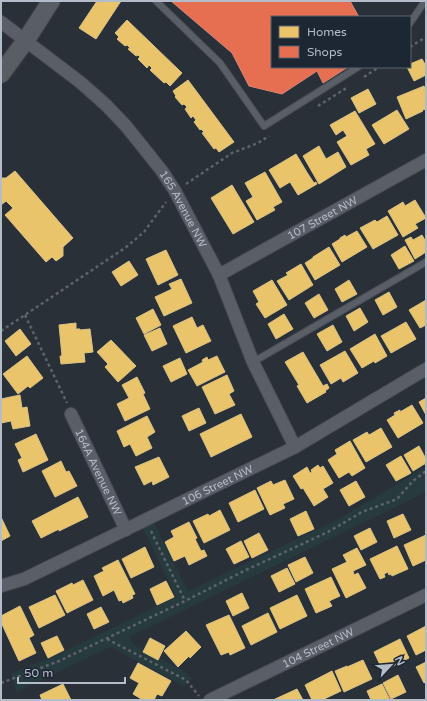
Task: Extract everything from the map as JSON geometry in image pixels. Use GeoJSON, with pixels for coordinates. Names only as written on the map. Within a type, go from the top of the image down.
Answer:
{"type":"FeatureCollection","features":[{"type":"Feature","properties":{"kind":"street"},"geometry":{"type":"LineString","coordinates":[[1,74],[26,40],[51,1]]}},
{"type":"Feature","properties":{"kind":"street","name":"165 Avenue NW"},"geometry":{"type":"LineString","coordinates":[[1,22],[80,82],[106,105],[126,126],[157,165],[175,191],[219,275],[253,362],[295,447]]}},
{"type":"Feature","properties":{"kind":"street","name":"107 Street NW"},"geometry":{"type":"LineString","coordinates":[[219,275],[426,160]]}},
{"type":"Feature","properties":{"kind":"street","name":"106 Street NW"},"geometry":{"type":"LineString","coordinates":[[1,586],[24,579],[295,447],[426,369]]}},
{"type":"Feature","properties":{"kind":"street","name":"164A Avenue NW"},"geometry":{"type":"LineString","coordinates":[[71,414],[126,530]]}},
{"type":"Feature","properties":{"kind":"street","name":"104 Street NW"},"geometry":{"type":"LineString","coordinates":[[210,700],[426,595]]}},
{"type":"Feature","properties":{"kind":"lane"},"geometry":{"type":"LineString","coordinates":[[156,1],[220,63],[264,126],[356,68]]}},
{"type":"Feature","properties":{"kind":"lane"},"geometry":{"type":"LineString","coordinates":[[411,22],[425,1]]}},
{"type":"Feature","properties":{"kind":"lane"},"geometry":{"type":"LineString","coordinates":[[253,362],[426,262]]}},
{"type":"Feature","properties":{"kind":"path"},"geometry":{"type":"LineString","coordinates":[[411,46],[426,37]]}},
{"type":"Feature","properties":{"kind":"path"},"geometry":{"type":"LineString","coordinates":[[25,315],[71,414]]}},
{"type":"Feature","properties":{"kind":"path"},"geometry":{"type":"LineString","coordinates":[[1,683],[59,661],[107,639],[246,570],[328,532],[362,512],[397,499],[412,481],[426,471]]}},
{"type":"Feature","properties":{"kind":"path"},"geometry":{"type":"LineString","coordinates":[[146,520],[185,601]]}},
{"type":"Feature","properties":{"kind":"path"},"geometry":{"type":"LineString","coordinates":[[107,639],[186,680],[202,700]]}},
{"type":"Feature","properties":{"kind":"green space"},"geometry":{"type":"Polygon","coordinates":[[[426,467],[426,492],[129,637],[134,645],[184,671],[192,678],[184,686],[110,647],[17,692],[11,673],[53,657],[176,597],[143,528],[154,523],[188,591],[339,519],[426,467]]]}},
{"type":"Feature","properties":{"kind":"building: Homes"},"geometry":{"type":"Polygon","coordinates":[[[97,1],[121,1],[96,39],[79,28],[97,1]]]}},
{"type":"Feature","properties":{"kind":"building: Homes"},"geometry":{"type":"Polygon","coordinates":[[[127,20],[182,73],[170,86],[166,82],[164,83],[150,70],[152,68],[149,65],[147,68],[138,59],[140,57],[138,55],[136,56],[128,49],[130,48],[127,45],[125,46],[117,39],[119,37],[115,33],[127,20]]]}},
{"type":"Feature","properties":{"kind":"building: Homes"},"geometry":{"type":"Polygon","coordinates":[[[422,59],[426,66],[426,75],[414,81],[408,68],[411,68],[411,64],[422,59]]]}},
{"type":"Feature","properties":{"kind":"building: Homes"},"geometry":{"type":"Polygon","coordinates":[[[188,80],[234,142],[219,152],[216,148],[214,149],[202,133],[204,132],[201,129],[200,130],[194,122],[196,120],[193,116],[191,118],[185,109],[187,107],[184,104],[182,105],[175,97],[176,96],[173,91],[188,80]]]}},
{"type":"Feature","properties":{"kind":"building: Homes"},"geometry":{"type":"Polygon","coordinates":[[[424,86],[426,91],[426,109],[406,119],[397,97],[424,86]]]}},
{"type":"Feature","properties":{"kind":"building: Homes"},"geometry":{"type":"Polygon","coordinates":[[[368,89],[376,104],[359,113],[351,98],[368,89]]]}},
{"type":"Feature","properties":{"kind":"building: Homes"},"geometry":{"type":"Polygon","coordinates":[[[397,110],[409,129],[384,144],[372,125],[397,110]]]}},
{"type":"Feature","properties":{"kind":"building: Homes"},"geometry":{"type":"Polygon","coordinates":[[[355,111],[375,144],[366,149],[369,155],[351,165],[337,142],[347,136],[343,130],[336,135],[330,125],[355,111]]]}},
{"type":"Feature","properties":{"kind":"building: Homes"},"geometry":{"type":"Polygon","coordinates":[[[319,146],[326,159],[338,152],[346,167],[319,184],[303,156],[319,146]]]}},
{"type":"Feature","properties":{"kind":"building: Homes"},"geometry":{"type":"Polygon","coordinates":[[[296,154],[314,183],[316,182],[317,184],[298,195],[290,182],[280,188],[269,170],[296,154]]]}},
{"type":"Feature","properties":{"kind":"building: Homes"},"geometry":{"type":"Polygon","coordinates":[[[15,171],[73,238],[63,247],[63,256],[56,261],[52,257],[46,262],[5,215],[13,208],[6,201],[1,205],[1,178],[6,178],[15,171]]]}},
{"type":"Feature","properties":{"kind":"building: Homes"},"geometry":{"type":"Polygon","coordinates":[[[265,172],[282,202],[273,207],[275,210],[257,220],[246,201],[253,197],[245,183],[265,172]]]}},
{"type":"Feature","properties":{"kind":"building: Homes"},"geometry":{"type":"Polygon","coordinates":[[[232,185],[254,222],[233,234],[211,198],[232,185]]]}},
{"type":"Feature","properties":{"kind":"building: Homes"},"geometry":{"type":"Polygon","coordinates":[[[415,200],[426,218],[415,224],[418,228],[403,237],[388,211],[403,202],[405,206],[415,200]]]}},
{"type":"Feature","properties":{"kind":"building: Homes"},"geometry":{"type":"Polygon","coordinates":[[[387,216],[398,235],[373,249],[360,228],[375,220],[377,222],[387,216]]]}},
{"type":"Feature","properties":{"kind":"building: Homes"},"geometry":{"type":"Polygon","coordinates":[[[357,231],[367,247],[342,262],[332,244],[345,235],[346,237],[357,231]]]}},
{"type":"Feature","properties":{"kind":"building: Homes"},"geometry":{"type":"Polygon","coordinates":[[[422,235],[426,242],[426,252],[415,259],[405,240],[411,237],[413,240],[422,235]]]}},
{"type":"Feature","properties":{"kind":"building: Homes"},"geometry":{"type":"Polygon","coordinates":[[[405,246],[414,261],[399,269],[391,255],[405,246]]]}},
{"type":"Feature","properties":{"kind":"building: Homes"},"geometry":{"type":"Polygon","coordinates":[[[329,247],[340,265],[315,280],[305,263],[329,247]]]}},
{"type":"Feature","properties":{"kind":"building: Homes"},"geometry":{"type":"Polygon","coordinates":[[[166,250],[178,275],[158,285],[146,259],[166,250]]]}},
{"type":"Feature","properties":{"kind":"building: Homes"},"geometry":{"type":"Polygon","coordinates":[[[129,261],[138,275],[121,286],[112,272],[129,261]]]}},
{"type":"Feature","properties":{"kind":"building: Homes"},"geometry":{"type":"Polygon","coordinates":[[[301,264],[313,285],[289,300],[277,281],[288,275],[286,273],[301,264]]]}},
{"type":"Feature","properties":{"kind":"building: Homes"},"geometry":{"type":"Polygon","coordinates":[[[181,279],[192,303],[164,316],[155,297],[172,289],[169,284],[181,279]]]}},
{"type":"Feature","properties":{"kind":"building: Homes"},"geometry":{"type":"Polygon","coordinates":[[[272,280],[287,305],[265,318],[256,304],[259,302],[253,291],[272,280]]]}},
{"type":"Feature","properties":{"kind":"building: Homes"},"geometry":{"type":"Polygon","coordinates":[[[349,280],[357,294],[342,302],[335,289],[349,280]]]}},
{"type":"Feature","properties":{"kind":"building: Homes"},"geometry":{"type":"Polygon","coordinates":[[[389,292],[397,307],[383,315],[375,300],[389,292]]]}},
{"type":"Feature","properties":{"kind":"building: Homes"},"geometry":{"type":"Polygon","coordinates":[[[319,294],[328,310],[314,318],[305,303],[319,294]]]}},
{"type":"Feature","properties":{"kind":"building: Homes"},"geometry":{"type":"Polygon","coordinates":[[[426,300],[426,325],[420,328],[409,310],[426,300]]]}},
{"type":"Feature","properties":{"kind":"building: Homes"},"geometry":{"type":"Polygon","coordinates":[[[360,308],[368,322],[354,331],[346,316],[360,308]]]}},
{"type":"Feature","properties":{"kind":"building: Homes"},"geometry":{"type":"Polygon","coordinates":[[[153,309],[161,325],[144,334],[136,318],[153,309]]]}},
{"type":"Feature","properties":{"kind":"building: Homes"},"geometry":{"type":"Polygon","coordinates":[[[284,314],[293,329],[276,339],[268,324],[284,314]]]}},
{"type":"Feature","properties":{"kind":"building: Homes"},"geometry":{"type":"Polygon","coordinates":[[[192,317],[197,328],[203,325],[211,341],[186,353],[173,326],[192,317]]]}},
{"type":"Feature","properties":{"kind":"building: Homes"},"geometry":{"type":"Polygon","coordinates":[[[406,322],[416,339],[391,353],[381,336],[406,322]]]}},
{"type":"Feature","properties":{"kind":"building: Homes"},"geometry":{"type":"Polygon","coordinates":[[[76,323],[76,329],[90,329],[93,352],[84,353],[85,362],[61,364],[60,356],[62,356],[59,325],[76,323]]]}},
{"type":"Feature","properties":{"kind":"building: Homes"},"geometry":{"type":"Polygon","coordinates":[[[333,325],[342,342],[327,351],[317,334],[333,325]]]}},
{"type":"Feature","properties":{"kind":"building: Homes"},"geometry":{"type":"Polygon","coordinates":[[[160,328],[167,344],[152,351],[144,335],[160,328]]]}},
{"type":"Feature","properties":{"kind":"building: Homes"},"geometry":{"type":"Polygon","coordinates":[[[20,329],[31,344],[16,356],[5,341],[20,329]]]}},
{"type":"Feature","properties":{"kind":"building: Homes"},"geometry":{"type":"Polygon","coordinates":[[[375,334],[387,356],[362,368],[350,349],[375,334]]]}},
{"type":"Feature","properties":{"kind":"building: Homes"},"geometry":{"type":"Polygon","coordinates":[[[111,340],[136,366],[118,382],[105,367],[108,364],[97,352],[111,340]]]}},
{"type":"Feature","properties":{"kind":"building: Homes"},"geometry":{"type":"Polygon","coordinates":[[[345,351],[358,373],[343,382],[341,378],[331,384],[320,365],[345,351]]]}},
{"type":"Feature","properties":{"kind":"building: Homes"},"geometry":{"type":"Polygon","coordinates":[[[303,352],[323,386],[327,384],[329,388],[325,391],[326,392],[307,403],[297,386],[299,385],[285,362],[303,352]]]}},
{"type":"Feature","properties":{"kind":"building: Homes"},"geometry":{"type":"Polygon","coordinates":[[[27,356],[43,378],[30,388],[28,386],[18,394],[3,374],[27,356]]]}},
{"type":"Feature","properties":{"kind":"building: Homes"},"geometry":{"type":"Polygon","coordinates":[[[217,356],[225,372],[197,386],[188,370],[203,362],[202,360],[207,357],[208,360],[217,356]]]}},
{"type":"Feature","properties":{"kind":"building: Homes"},"geometry":{"type":"Polygon","coordinates":[[[180,358],[187,374],[171,382],[163,366],[180,358]]]}},
{"type":"Feature","properties":{"kind":"building: Homes"},"geometry":{"type":"Polygon","coordinates":[[[227,375],[234,391],[229,394],[235,405],[215,414],[202,387],[227,375]]]}},
{"type":"Feature","properties":{"kind":"building: Homes"},"geometry":{"type":"Polygon","coordinates":[[[137,377],[145,393],[143,394],[150,409],[125,421],[117,404],[129,398],[122,385],[137,377]]]}},
{"type":"Feature","properties":{"kind":"building: Homes"},"geometry":{"type":"Polygon","coordinates":[[[20,395],[22,408],[27,407],[30,426],[13,429],[11,421],[1,423],[1,399],[20,395]]]}},
{"type":"Feature","properties":{"kind":"building: Homes"},"geometry":{"type":"Polygon","coordinates":[[[426,398],[426,415],[419,402],[426,398]]]}},
{"type":"Feature","properties":{"kind":"building: Homes"},"geometry":{"type":"Polygon","coordinates":[[[412,405],[423,423],[398,438],[387,420],[395,415],[394,413],[400,410],[400,412],[412,405]]]}},
{"type":"Feature","properties":{"kind":"building: Homes"},"geometry":{"type":"Polygon","coordinates":[[[199,408],[206,423],[189,431],[182,416],[199,408]]]}},
{"type":"Feature","properties":{"kind":"building: Homes"},"geometry":{"type":"Polygon","coordinates":[[[241,414],[252,437],[211,457],[200,434],[241,414]]]}},
{"type":"Feature","properties":{"kind":"building: Homes"},"geometry":{"type":"Polygon","coordinates":[[[147,416],[155,432],[147,437],[152,448],[136,456],[130,444],[124,447],[117,431],[147,416]]]}},
{"type":"Feature","properties":{"kind":"building: Homes"},"geometry":{"type":"Polygon","coordinates":[[[381,428],[392,447],[366,462],[353,440],[367,432],[369,435],[381,428]]]}},
{"type":"Feature","properties":{"kind":"building: Homes"},"geometry":{"type":"Polygon","coordinates":[[[36,434],[48,460],[23,472],[18,460],[22,458],[15,444],[36,434]]]}},
{"type":"Feature","properties":{"kind":"building: Homes"},"geometry":{"type":"Polygon","coordinates":[[[350,441],[365,468],[352,476],[349,472],[339,478],[328,460],[337,454],[335,450],[350,441]]]}},
{"type":"Feature","properties":{"kind":"building: Homes"},"geometry":{"type":"Polygon","coordinates":[[[419,446],[426,459],[426,463],[413,471],[404,455],[419,446]]]}},
{"type":"Feature","properties":{"kind":"building: Homes"},"geometry":{"type":"Polygon","coordinates":[[[401,456],[411,473],[396,481],[386,465],[401,456]]]}},
{"type":"Feature","properties":{"kind":"building: Homes"},"geometry":{"type":"Polygon","coordinates":[[[159,457],[169,477],[153,485],[152,481],[144,485],[135,467],[159,457]]]}},
{"type":"Feature","properties":{"kind":"building: Homes"},"geometry":{"type":"Polygon","coordinates":[[[61,461],[66,472],[69,471],[77,486],[55,497],[42,471],[61,461]]]}},
{"type":"Feature","properties":{"kind":"building: Homes"},"geometry":{"type":"Polygon","coordinates":[[[318,465],[320,468],[323,466],[333,483],[323,489],[328,497],[314,506],[303,488],[301,489],[293,476],[307,467],[310,473],[312,472],[311,470],[318,465]]]}},
{"type":"Feature","properties":{"kind":"building: Homes"},"geometry":{"type":"Polygon","coordinates":[[[285,480],[294,499],[283,504],[285,508],[270,515],[257,488],[271,481],[273,485],[285,480]]]}},
{"type":"Feature","properties":{"kind":"building: Homes"},"geometry":{"type":"Polygon","coordinates":[[[356,481],[365,497],[349,506],[340,490],[356,481]]]}},
{"type":"Feature","properties":{"kind":"building: Homes"},"geometry":{"type":"Polygon","coordinates":[[[255,490],[264,509],[238,522],[229,503],[255,490]]]}},
{"type":"Feature","properties":{"kind":"building: Homes"},"geometry":{"type":"Polygon","coordinates":[[[78,497],[88,517],[41,538],[32,521],[78,497]]]}},
{"type":"Feature","properties":{"kind":"building: Homes"},"geometry":{"type":"Polygon","coordinates":[[[220,510],[230,530],[204,543],[193,521],[208,514],[209,516],[220,510]]]}},
{"type":"Feature","properties":{"kind":"building: Homes"},"geometry":{"type":"Polygon","coordinates":[[[306,511],[314,529],[298,536],[290,519],[306,511]]]}},
{"type":"Feature","properties":{"kind":"building: Homes"},"geometry":{"type":"Polygon","coordinates":[[[403,514],[411,530],[394,538],[387,521],[403,514]]]}},
{"type":"Feature","properties":{"kind":"building: Homes"},"geometry":{"type":"Polygon","coordinates":[[[1,517],[10,536],[1,541],[1,517]]]}},
{"type":"Feature","properties":{"kind":"building: Homes"},"geometry":{"type":"Polygon","coordinates":[[[189,522],[197,538],[195,539],[201,551],[204,550],[207,556],[189,565],[185,556],[174,561],[165,542],[174,537],[171,531],[189,522]]]}},
{"type":"Feature","properties":{"kind":"building: Homes"},"geometry":{"type":"Polygon","coordinates":[[[370,528],[377,542],[361,550],[354,536],[370,528]]]}},
{"type":"Feature","properties":{"kind":"building: Homes"},"geometry":{"type":"Polygon","coordinates":[[[259,533],[268,550],[252,558],[244,541],[259,533]]]}},
{"type":"Feature","properties":{"kind":"building: Homes"},"geometry":{"type":"Polygon","coordinates":[[[426,535],[426,560],[413,566],[404,545],[426,535]]]}},
{"type":"Feature","properties":{"kind":"building: Homes"},"geometry":{"type":"Polygon","coordinates":[[[241,541],[249,557],[234,564],[226,549],[241,541]]]}},
{"type":"Feature","properties":{"kind":"building: Homes"},"geometry":{"type":"Polygon","coordinates":[[[397,546],[408,569],[392,576],[391,574],[389,575],[388,572],[384,574],[385,577],[380,579],[370,559],[397,546]]]}},
{"type":"Feature","properties":{"kind":"building: Homes"},"geometry":{"type":"Polygon","coordinates":[[[145,547],[154,567],[131,578],[122,559],[145,547]]]}},
{"type":"Feature","properties":{"kind":"building: Homes"},"geometry":{"type":"Polygon","coordinates":[[[357,548],[366,565],[353,571],[354,575],[358,573],[366,588],[346,598],[332,569],[347,562],[343,555],[357,548]]]}},
{"type":"Feature","properties":{"kind":"building: Homes"},"geometry":{"type":"Polygon","coordinates":[[[305,557],[313,573],[296,582],[288,565],[305,557]]]}},
{"type":"Feature","properties":{"kind":"building: Homes"},"geometry":{"type":"Polygon","coordinates":[[[118,560],[135,594],[132,595],[133,598],[123,603],[122,600],[119,601],[114,590],[103,596],[94,576],[104,571],[102,568],[118,560]]]}},
{"type":"Feature","properties":{"kind":"building: Homes"},"geometry":{"type":"Polygon","coordinates":[[[287,568],[295,584],[279,592],[271,576],[287,568]]]}},
{"type":"Feature","properties":{"kind":"building: Homes"},"geometry":{"type":"Polygon","coordinates":[[[331,577],[340,596],[329,601],[332,606],[316,613],[305,589],[331,577]]]}},
{"type":"Feature","properties":{"kind":"building: Homes"},"geometry":{"type":"Polygon","coordinates":[[[83,580],[93,600],[67,613],[56,591],[72,583],[73,585],[83,580]]]}},
{"type":"Feature","properties":{"kind":"building: Homes"},"geometry":{"type":"Polygon","coordinates":[[[166,581],[174,597],[157,605],[150,589],[166,581]]]}},
{"type":"Feature","properties":{"kind":"building: Homes"},"geometry":{"type":"Polygon","coordinates":[[[242,593],[249,608],[233,616],[226,601],[242,593]]]}},
{"type":"Feature","properties":{"kind":"building: Homes"},"geometry":{"type":"Polygon","coordinates":[[[55,595],[65,615],[39,628],[29,607],[55,595]]]}},
{"type":"Feature","properties":{"kind":"building: Homes"},"geometry":{"type":"Polygon","coordinates":[[[297,595],[307,616],[280,629],[270,608],[297,595]]]}},
{"type":"Feature","properties":{"kind":"building: Homes"},"geometry":{"type":"Polygon","coordinates":[[[20,606],[34,635],[29,638],[36,653],[19,661],[1,622],[1,616],[20,606]]]}},
{"type":"Feature","properties":{"kind":"building: Homes"},"geometry":{"type":"Polygon","coordinates":[[[101,607],[109,622],[94,629],[87,614],[101,607]]]}},
{"type":"Feature","properties":{"kind":"building: Homes"},"geometry":{"type":"Polygon","coordinates":[[[268,613],[277,632],[251,645],[242,626],[268,613]]]}},
{"type":"Feature","properties":{"kind":"building: Homes"},"geometry":{"type":"Polygon","coordinates":[[[229,615],[245,648],[230,655],[229,652],[221,655],[206,625],[229,615]]]}},
{"type":"Feature","properties":{"kind":"building: Homes"},"geometry":{"type":"Polygon","coordinates":[[[426,626],[426,650],[416,655],[407,636],[426,626]]]}},
{"type":"Feature","properties":{"kind":"building: Homes"},"geometry":{"type":"Polygon","coordinates":[[[186,631],[201,647],[178,667],[164,651],[186,631]]]}},
{"type":"Feature","properties":{"kind":"building: Homes"},"geometry":{"type":"Polygon","coordinates":[[[57,636],[64,650],[48,658],[41,643],[57,636]]]}},
{"type":"Feature","properties":{"kind":"building: Homes"},"geometry":{"type":"Polygon","coordinates":[[[150,638],[165,646],[158,660],[143,652],[150,638]]]}},
{"type":"Feature","properties":{"kind":"building: Homes"},"geometry":{"type":"Polygon","coordinates":[[[400,639],[409,658],[383,671],[374,652],[400,639]]]}},
{"type":"Feature","properties":{"kind":"building: Homes"},"geometry":{"type":"Polygon","coordinates":[[[363,660],[372,679],[344,692],[335,671],[363,660]]]}},
{"type":"Feature","properties":{"kind":"building: Homes"},"geometry":{"type":"Polygon","coordinates":[[[426,662],[426,682],[424,683],[416,667],[426,662]]]}},
{"type":"Feature","properties":{"kind":"building: Homes"},"geometry":{"type":"Polygon","coordinates":[[[138,663],[171,681],[162,696],[157,694],[154,700],[143,700],[133,694],[139,683],[130,678],[138,663]]]}},
{"type":"Feature","properties":{"kind":"building: Homes"},"geometry":{"type":"Polygon","coordinates":[[[332,671],[341,691],[322,700],[312,700],[305,685],[332,671]]]}},
{"type":"Feature","properties":{"kind":"building: Homes"},"geometry":{"type":"Polygon","coordinates":[[[398,675],[406,692],[391,699],[383,683],[398,675]]]}},
{"type":"Feature","properties":{"kind":"building: Homes"},"geometry":{"type":"Polygon","coordinates":[[[63,684],[71,700],[42,700],[40,695],[63,684]]]}},
{"type":"Feature","properties":{"kind":"building: Homes"},"geometry":{"type":"Polygon","coordinates":[[[382,684],[390,700],[371,700],[367,691],[382,684]]]}},
{"type":"Feature","properties":{"kind":"building: Homes"},"geometry":{"type":"Polygon","coordinates":[[[297,689],[303,700],[273,700],[297,689]]]}},
{"type":"Feature","properties":{"kind":"building: Shops"},"geometry":{"type":"Polygon","coordinates":[[[171,1],[350,1],[358,16],[271,16],[271,68],[346,68],[323,83],[317,71],[282,94],[249,86],[232,53],[171,1]]]}}]}
